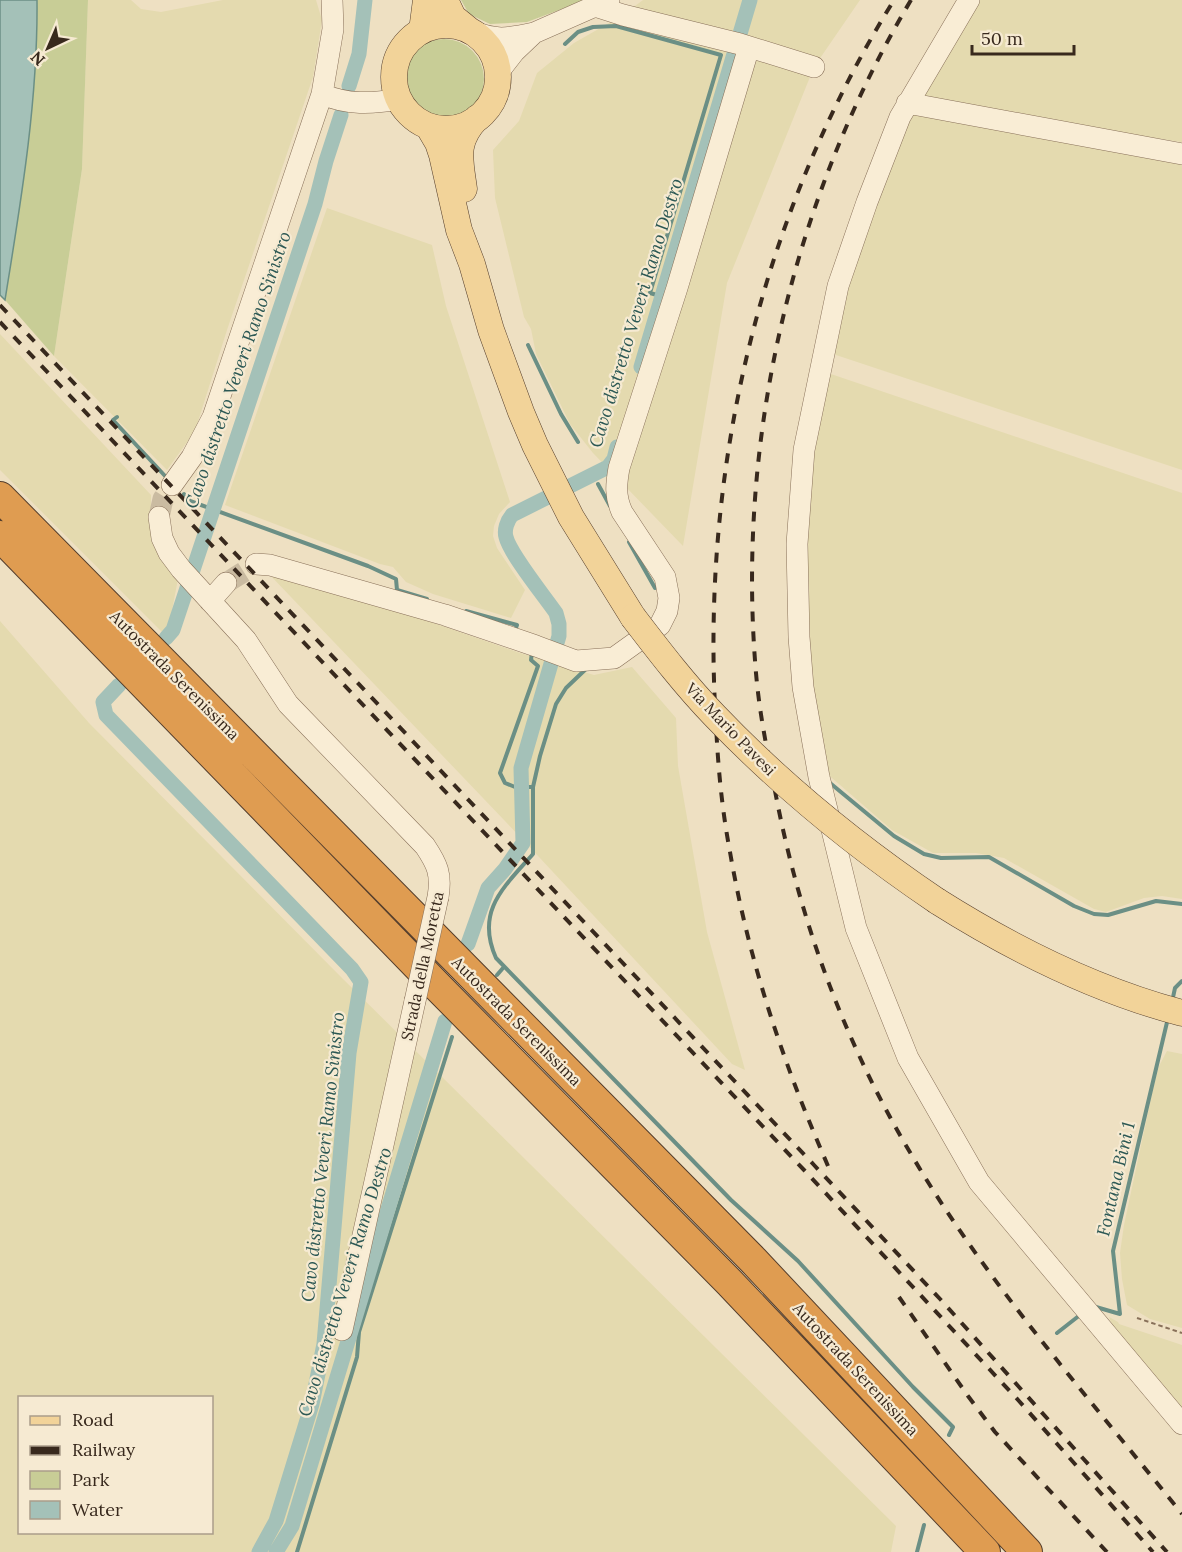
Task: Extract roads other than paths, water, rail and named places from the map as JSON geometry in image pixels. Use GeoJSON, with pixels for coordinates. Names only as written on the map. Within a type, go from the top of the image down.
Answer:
{"type":"FeatureCollection","features":[{"type":"Feature","properties":{"kind":"highway","name":"Autostrada Serenissima"},"geometry":{"type":"LineString","coordinates":[[0,497],[753,1260],[1027,1552]]}},
{"type":"Feature","properties":{"kind":"highway","name":"Autostrada Serenissima"},"geometry":{"type":"LineString","coordinates":[[0,536],[440,989],[729,1282],[986,1552]]}},
{"type":"Feature","properties":{"kind":"main road"},"geometry":{"type":"LineString","coordinates":[[422,30],[426,0]]}},
{"type":"Feature","properties":{"kind":"main road"},"geometry":{"type":"LineString","coordinates":[[445,0],[453,17],[483,41],[493,55],[497,72],[496,90],[489,106],[463,136],[460,153],[472,264]]}},
{"type":"Feature","properties":{"kind":"main road"},"geometry":{"type":"LineString","coordinates":[[469,30],[453,25],[422,30],[409,40],[399,53],[394,68],[394,84],[399,99],[411,115],[428,126],[453,128],[477,118]]}},
{"type":"Feature","properties":{"kind":"main road"},"geometry":{"type":"LineString","coordinates":[[428,126],[438,143],[454,213],[472,264]]}},
{"type":"Feature","properties":{"kind":"main road","name":"Via Mario Pavesi"},"geometry":{"type":"LineString","coordinates":[[472,264],[506,372],[535,445],[589,548],[633,617],[685,682],[741,743],[827,821],[893,872],[937,901],[1027,954],[1138,1001],[1174,1011]]}},
{"type":"Feature","properties":{"kind":"street"},"geometry":{"type":"LineString","coordinates":[[172,485],[192,458],[213,417],[322,94],[333,29],[332,0]]}},
{"type":"Feature","properties":{"kind":"street"},"geometry":{"type":"LineString","coordinates":[[969,0],[900,117],[838,286],[804,450],[797,544],[799,637],[803,687],[819,777],[856,927],[908,1058],[980,1182],[1182,1425]]}},
{"type":"Feature","properties":{"kind":"street"},"geometry":{"type":"LineString","coordinates":[[469,30],[492,39],[534,33],[604,3],[623,15],[740,44],[814,66]]}},
{"type":"Feature","properties":{"kind":"street"},"geometry":{"type":"LineString","coordinates":[[496,90],[500,70],[514,52],[534,33]]}},
{"type":"Feature","properties":{"kind":"street"},"geometry":{"type":"LineString","coordinates":[[256,564],[270,565],[445,615],[576,661],[614,658],[660,625],[667,611],[669,598],[666,577],[622,512],[616,489],[619,468],[677,288],[740,44]]}},
{"type":"Feature","properties":{"kind":"street"},"geometry":{"type":"LineString","coordinates":[[322,94],[335,100],[357,103],[374,104],[399,99]]}},
{"type":"Feature","properties":{"kind":"street"},"geometry":{"type":"LineString","coordinates":[[908,103],[1182,154]]}},
{"type":"Feature","properties":{"kind":"street","name":"Strada della Moretta"},"geometry":{"type":"LineString","coordinates":[[159,517],[162,538],[187,576],[246,640],[288,704],[303,722],[425,846],[434,859],[440,876],[438,897],[342,1330]]}},
{"type":"Feature","properties":{"kind":"street"},"geometry":{"type":"LineString","coordinates":[[210,602],[226,583]]}},
{"type":"Feature","properties":{"kind":"water"},"geometry":{"type":"Polygon","coordinates":[[[0,0],[37,0],[32,113],[5,300],[0,295],[0,0]]]}},
{"type":"Feature","properties":{"kind":"waterway","name":"Cavo distretto Veveri Ramo Sinistro"},"geometry":{"type":"LineString","coordinates":[[349,86],[359,54],[365,0]]}},
{"type":"Feature","properties":{"kind":"waterway","name":"Cavo distretto Veveri Ramo Destro"},"geometry":{"type":"LineString","coordinates":[[641,367],[750,0]]}},
{"type":"Feature","properties":{"kind":"waterway"},"geometry":{"type":"LineString","coordinates":[[565,44],[578,32],[593,27],[616,26],[721,55],[650,293],[657,295]]}},
{"type":"Feature","properties":{"kind":"waterway","name":"Cavo distretto Veveri Ramo Sinistro"},"geometry":{"type":"LineString","coordinates":[[166,638],[173,630],[315,204],[341,115]]}},
{"type":"Feature","properties":{"kind":"waterway"},"geometry":{"type":"LineString","coordinates":[[528,345],[561,414],[578,442]]}},
{"type":"Feature","properties":{"kind":"waterway"},"geometry":{"type":"LineString","coordinates":[[117,417],[113,420],[166,477]]}},
{"type":"Feature","properties":{"kind":"waterway","name":"Cavo distretto Veveri Ramo Destro"},"geometry":{"type":"LineString","coordinates":[[468,944],[488,888],[523,843],[521,768],[559,636],[556,613],[514,554],[506,537],[506,526],[512,515],[608,467],[614,459],[617,447]]}},
{"type":"Feature","properties":{"kind":"waterway"},"geometry":{"type":"LineString","coordinates":[[598,484],[610,506]]}},
{"type":"Feature","properties":{"kind":"waterway"},"geometry":{"type":"LineString","coordinates":[[184,494],[190,501],[368,566],[396,579],[397,590],[427,599]]}},
{"type":"Feature","properties":{"kind":"waterway"},"geometry":{"type":"LineString","coordinates":[[629,542],[655,588]]}},
{"type":"Feature","properties":{"kind":"waterway"},"geometry":{"type":"LineString","coordinates":[[466,611],[517,625],[514,633]]}},
{"type":"Feature","properties":{"kind":"waterway"},"geometry":{"type":"LineString","coordinates":[[532,652],[531,660],[538,666],[500,773],[505,783],[515,787],[533,787]]}},
{"type":"Feature","properties":{"kind":"waterway"},"geometry":{"type":"LineString","coordinates":[[587,668],[566,688],[556,704],[533,787],[533,854],[503,889],[491,913],[490,941],[496,958],[731,1200],[798,1261],[913,1387],[953,1427],[949,1435]]}},
{"type":"Feature","properties":{"kind":"waterway","name":"Cavo distretto Veveri Ramo Sinistro"},"geometry":{"type":"LineString","coordinates":[[119,685],[103,702],[106,715],[352,969],[361,982],[349,1053],[324,1344],[312,1404],[276,1521],[259,1552]]}},
{"type":"Feature","properties":{"kind":"waterway"},"geometry":{"type":"LineString","coordinates":[[830,783],[894,836],[924,854],[941,858],[989,857],[1074,906],[1094,914],[1108,915],[1156,901],[1182,904]]}},
{"type":"Feature","properties":{"kind":"waterway"},"geometry":{"type":"LineString","coordinates":[[497,975],[503,968]]}},
{"type":"Feature","properties":{"kind":"waterway","name":"Fontana Bini 1"},"geometry":{"type":"LineString","coordinates":[[1172,1002],[1175,988],[1182,981]]}},
{"type":"Feature","properties":{"kind":"waterway","name":"Fontana Bini 1"},"geometry":{"type":"LineString","coordinates":[[1096,1307],[1120,1314],[1113,1251],[1168,1018]]}},
{"type":"Feature","properties":{"kind":"waterway","name":"Cavo distretto Veveri Ramo Destro"},"geometry":{"type":"LineString","coordinates":[[276,1552],[292,1526],[445,1021]]}},
{"type":"Feature","properties":{"kind":"waterway"},"geometry":{"type":"LineString","coordinates":[[297,1552],[357,1357],[359,1332],[452,1037]]}},
{"type":"Feature","properties":{"kind":"waterway","name":"Fontana Bini 1"},"geometry":{"type":"LineString","coordinates":[[1057,1333],[1080,1315]]}},
{"type":"Feature","properties":{"kind":"waterway","name":"Fontana Bini 1"},"geometry":{"type":"LineString","coordinates":[[917,1552],[924,1525]]}},
{"type":"Feature","properties":{"kind":"tunnel"},"geometry":{"type":"LineString","coordinates":[[159,517],[163,499],[172,485]]}},
{"type":"Feature","properties":{"kind":"tunnel"},"geometry":{"type":"LineString","coordinates":[[226,583],[256,564]]}},
{"type":"Feature","properties":{"kind":"railway"},"geometry":{"type":"LineString","coordinates":[[828,1166],[795,1086],[768,1007],[746,930],[727,836],[716,724],[714,629],[718,535],[730,441],[749,348],[775,257],[807,169],[847,83],[894,0]]}},
{"type":"Feature","properties":{"kind":"railway"},"geometry":{"type":"LineString","coordinates":[[911,0],[869,77],[834,157],[804,240],[781,324],[765,411],[755,498],[752,586],[756,673],[765,740],[783,829],[809,926],[843,1020],[886,1110],[940,1201],[1005,1294],[1182,1514]]}},
{"type":"Feature","properties":{"kind":"railway"},"geometry":{"type":"LineString","coordinates":[[0,305],[941,1300],[1167,1552]]}},
{"type":"Feature","properties":{"kind":"railway"},"geometry":{"type":"LineString","coordinates":[[0,322],[805,1171],[1019,1401],[1153,1552]]}},
{"type":"Feature","properties":{"kind":"railway"},"geometry":{"type":"LineString","coordinates":[[899,1297],[995,1432],[1107,1552]]}}]}
